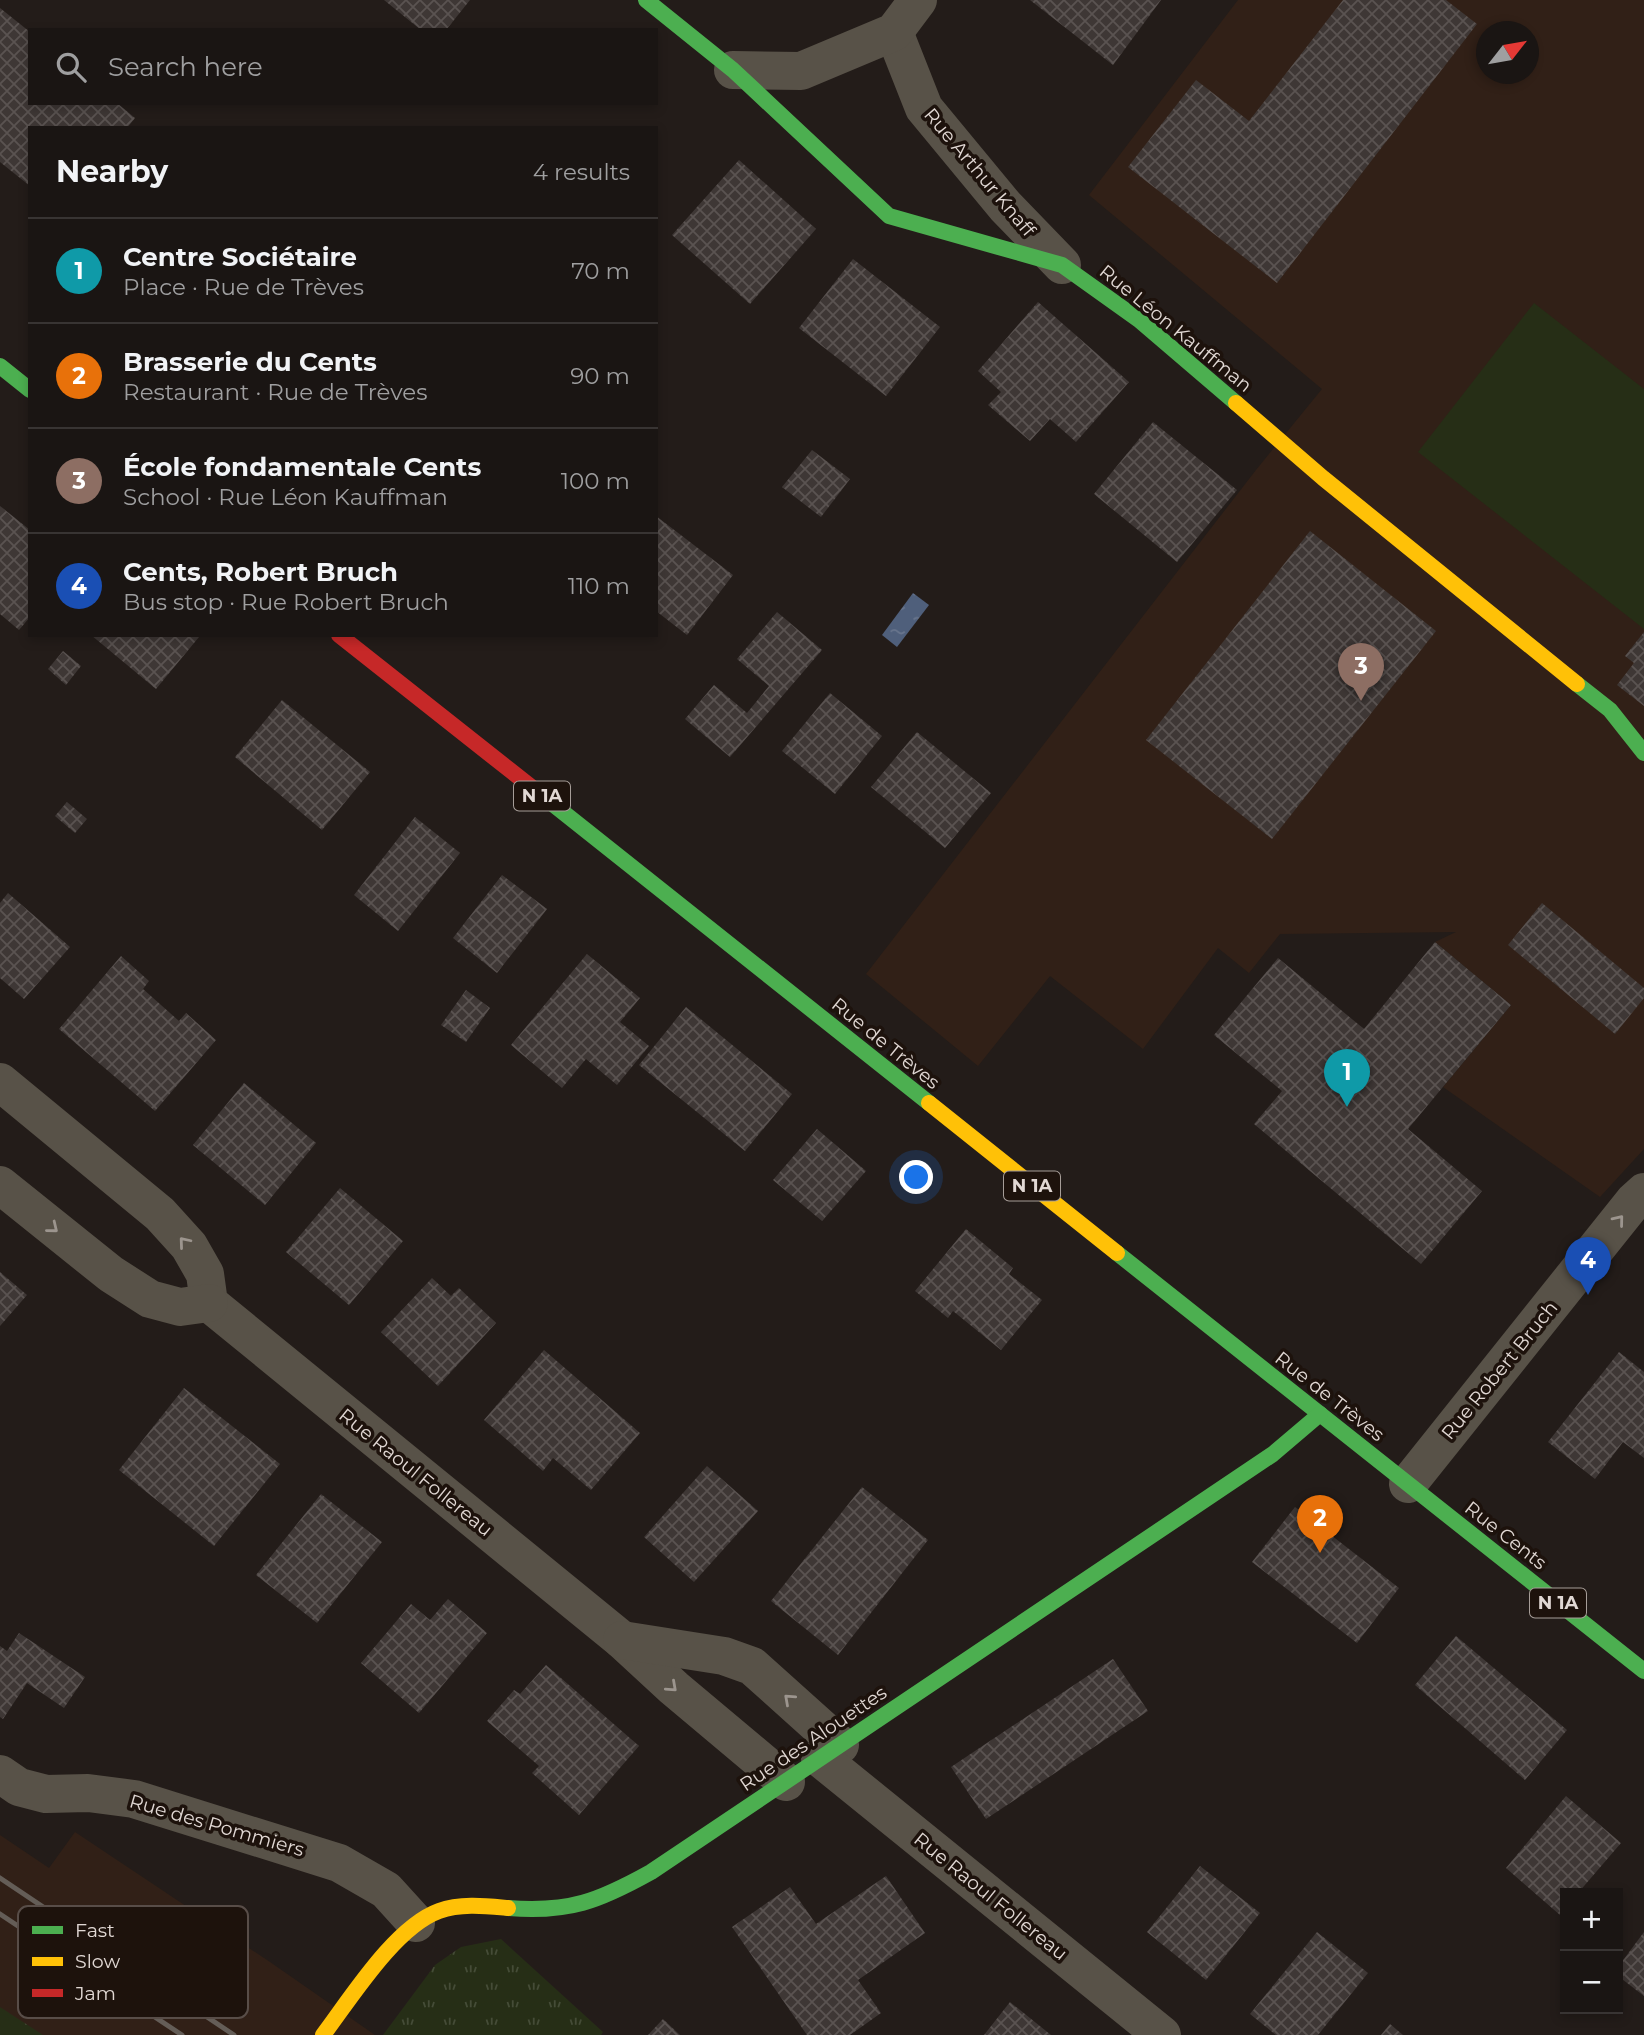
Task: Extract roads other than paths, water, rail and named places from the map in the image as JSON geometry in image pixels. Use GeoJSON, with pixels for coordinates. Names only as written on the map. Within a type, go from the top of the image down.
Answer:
{"type":"FeatureCollection","features":[{"type":"Feature","properties":{"kind":"main road","name":"Rue Léon Kauffman"},"geometry":{"type":"LineString","coordinates":[[646,0],[733,70],[889,216],[1062,265],[1139,320],[1324,478],[1610,710],[1644,753]]}},
{"type":"Feature","properties":{"kind":"main road"},"geometry":{"type":"LineString","coordinates":[[0,366],[28,388]]}},
{"type":"Feature","properties":{"kind":"main road","name":"Rue de Trèves"},"geometry":{"type":"LineString","coordinates":[[342,637],[1408,1484]]}},
{"type":"Feature","properties":{"kind":"main road","name":"Rue des Alouettes"},"geometry":{"type":"LineString","coordinates":[[323,2035],[389,1951],[416,1923],[438,1911],[464,1906],[548,1910],[599,1900],[651,1872],[1273,1454],[1320,1414]]}},
{"type":"Feature","properties":{"kind":"main road","name":"Rue Cents"},"geometry":{"type":"LineString","coordinates":[[1408,1484],[1644,1671]]}},
{"type":"Feature","properties":{"kind":"street"},"geometry":{"type":"LineString","coordinates":[[733,70],[801,71],[894,32],[918,0]]}},
{"type":"Feature","properties":{"kind":"street","name":"Rue Arthur Knaff"},"geometry":{"type":"LineString","coordinates":[[894,32],[925,108],[1005,206],[1062,265]]}},
{"type":"Feature","properties":{"kind":"street"},"geometry":{"type":"LineString","coordinates":[[0,1082],[167,1222],[189,1246],[205,1274],[209,1303],[180,1307],[150,1298],[111,1275],[0,1185]]}},
{"type":"Feature","properties":{"kind":"street","name":"Rue Robert Bruch"},"geometry":{"type":"LineString","coordinates":[[1408,1484],[1634,1201],[1644,1192]]}},
{"type":"Feature","properties":{"kind":"street","name":"Rue Raoul Follereau"},"geometry":{"type":"LineString","coordinates":[[209,1303],[622,1640],[674,1688],[786,1782]]}},
{"type":"Feature","properties":{"kind":"street","name":"Rue Raoul Follereau"},"geometry":{"type":"LineString","coordinates":[[622,1640],[724,1656],[752,1666],[830,1751],[1162,2035]]}},
{"type":"Feature","properties":{"kind":"street","name":"Rue des Pommiers"},"geometry":{"type":"LineString","coordinates":[[0,1774],[19,1787],[46,1794],[88,1793],[134,1799],[339,1863],[386,1890],[416,1923]]}},
{"type":"Feature","properties":{"kind":"water"},"geometry":{"type":"Polygon","coordinates":[[[913,593],[929,605],[897,647],[882,635],[913,593]]]}},
{"type":"Feature","properties":{"kind":"railway"},"geometry":{"type":"LineString","coordinates":[[0,1878],[42,1906]]}},
{"type":"Feature","properties":{"kind":"railway"},"geometry":{"type":"LineString","coordinates":[[0,1914],[18,1926]]}},
{"type":"Feature","properties":{"kind":"railway"},"geometry":{"type":"LineString","coordinates":[[156,2018],[182,2035]]}},
{"type":"Feature","properties":{"kind":"railway"},"geometry":{"type":"LineString","coordinates":[[209,2018],[234,2035]]}},
{"type":"Feature","properties":{"kind":"place","name":"École fondamentale Cents"},"geometry":{"type":"Point","coordinates":[1361,701]}},
{"type":"Feature","properties":{"kind":"place","name":"Centre Sociétaire"},"geometry":{"type":"Point","coordinates":[1347,1107]}},
{"type":"Feature","properties":{"kind":"place","name":"Cents, Robert Bruch"},"geometry":{"type":"Point","coordinates":[1588,1295]}},
{"type":"Feature","properties":{"kind":"place","name":"Brasserie du Cents"},"geometry":{"type":"Point","coordinates":[1320,1553]}}]}
